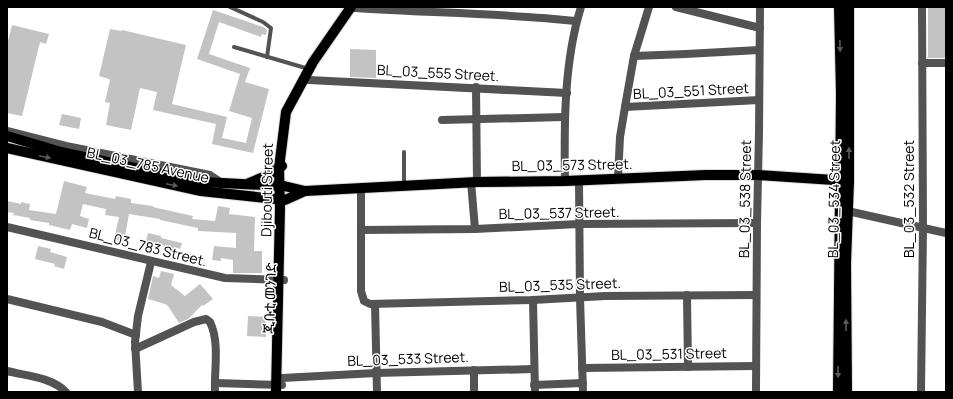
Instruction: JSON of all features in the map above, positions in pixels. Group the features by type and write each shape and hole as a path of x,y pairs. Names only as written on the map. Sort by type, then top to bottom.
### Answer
{"main road":[{"path":"305,191 282,200 281,166 289,118 309,74 354,7"},
{"name":"BL_03_534 Street","path":"839,7 844,24"},
{"name":"BL_03_534 Street","path":"838,392 842,348 846,263 841,94 844,24 849,7"},
{"name":"BL_03_785 Avenue","path":"7,136 61,152 190,180 281,186 305,191"},
{"name":"BL_03_785 Avenue","path":"7,148 191,190 282,200"},
{"path":"246,184 263,178 281,166"},
{"name":"BL_03_573 Street.","path":"305,191 474,182 565,181 618,178 758,175 844,181"},
{"path":"256,197 270,203 282,216"},
{"name":"Djibouti Street","path":"279,386 276,339 281,280 282,200"},
{"name":"BL_03_534 Street","path":"842,348 847,392"}],"street":[{"path":"354,7 408,11 455,10 576,21"},
{"path":"565,181 564,117 566,92 576,21 580,7"},
{"path":"618,178 620,137 624,107 634,56 649,7"},
{"path":"676,7 760,28"},
{"name":"BL_03_538 Street","path":"756,392 760,7"},
{"name":"BL_03_532 Street","path":"921,392 923,228 922,7"},
{"path":"634,56 759,50"},
{"path":"922,63 946,63"},
{"name":"BL_03_555 Street.","path":"309,74 476,87 566,92"},
{"path":"475,228 474,182 476,87"},
{"name":"BL_03_551 Street","path":"624,107 759,100"},
{"path":"442,120 564,117"},
{"path":"7,131 66,146 210,175 222,183"},
{"path":"579,180 580,298 583,392"},
{"path":"361,188 362,230"},
{"path":"844,210 946,234"},
{"name":"BL_03_537 Street.","path":"362,230 579,224 757,223"},
{"name":"BL_03_783 Street.","path":"7,229 225,278 281,280"},
{"name":"BL_03_535 Street.","path":"362,230 361,291 364,302 375,304 687,295 756,295"},
{"path":"138,392 135,349 136,335 138,316 151,262"},
{"path":"687,295 688,367"},
{"path":"7,299 102,322 136,335"},
{"path":"533,300 534,389 583,383"},
{"path":"375,304 377,392"},
{"path":"135,349 194,322 206,320 210,322 214,331 216,348 215,392"},
{"name":"BL_03_531 Street","path":"582,368 756,366"},
{"name":"BL_03_533 Street.","path":"215,383 279,386 376,372 534,369"},
{"path":"474,370 474,392"},
{"path":"7,371 49,381 61,387 66,392"}],"lane":[{"path":"230,7 263,22 271,28 267,57"},
{"path":"234,47 267,57 309,74"},
{"path":"404,152 404,186"}],"building":[{"path":"928,7 946,7 946,58 928,58"},
{"path":"213,10 263,27 267,30 266,35 262,34 261,37 219,22 209,54 250,68 245,82 269,89 253,153 212,144 216,124 153,110 157,92 140,88 131,130 106,125 110,103 105,102 110,80 99,76 110,29 122,30 186,45 172,104 227,117 222,138 246,143 252,118 229,111 240,74 197,59"},
{"path":"12,25 49,34 46,44 40,42 22,116 7,113 7,45"},
{"path":"350,49 376,50 376,78 350,77"},
{"path":"62,114 81,118 79,129 59,125"},
{"path":"64,181 87,187 85,193 115,199 116,196 131,199 131,203 153,206 193,216 192,219 215,221 218,206 230,208 229,214 255,217 254,251 262,251 262,273 233,273 233,260 221,258 221,261 212,260 214,246 236,248 236,233 198,231 198,228 160,219 129,214 124,242 114,239 119,217 105,215 106,209 83,204 80,216 89,219 87,228 72,224 70,230 49,225 49,223 30,220 30,218 13,215 14,213 7,212 7,201 30,204 29,210 56,214"},
{"path":"148,233 182,243 180,249 174,247 173,252 163,250 164,245 146,241"},
{"path":"38,246 51,249 50,252 67,257 64,269 54,266 55,264 35,259"},
{"path":"161,271 174,274 171,285 185,296 200,284 213,299 203,306 202,305 188,319 179,323 168,306 148,299 153,276 159,278"},
{"path":"248,316 266,317 266,337 247,336"}]}
